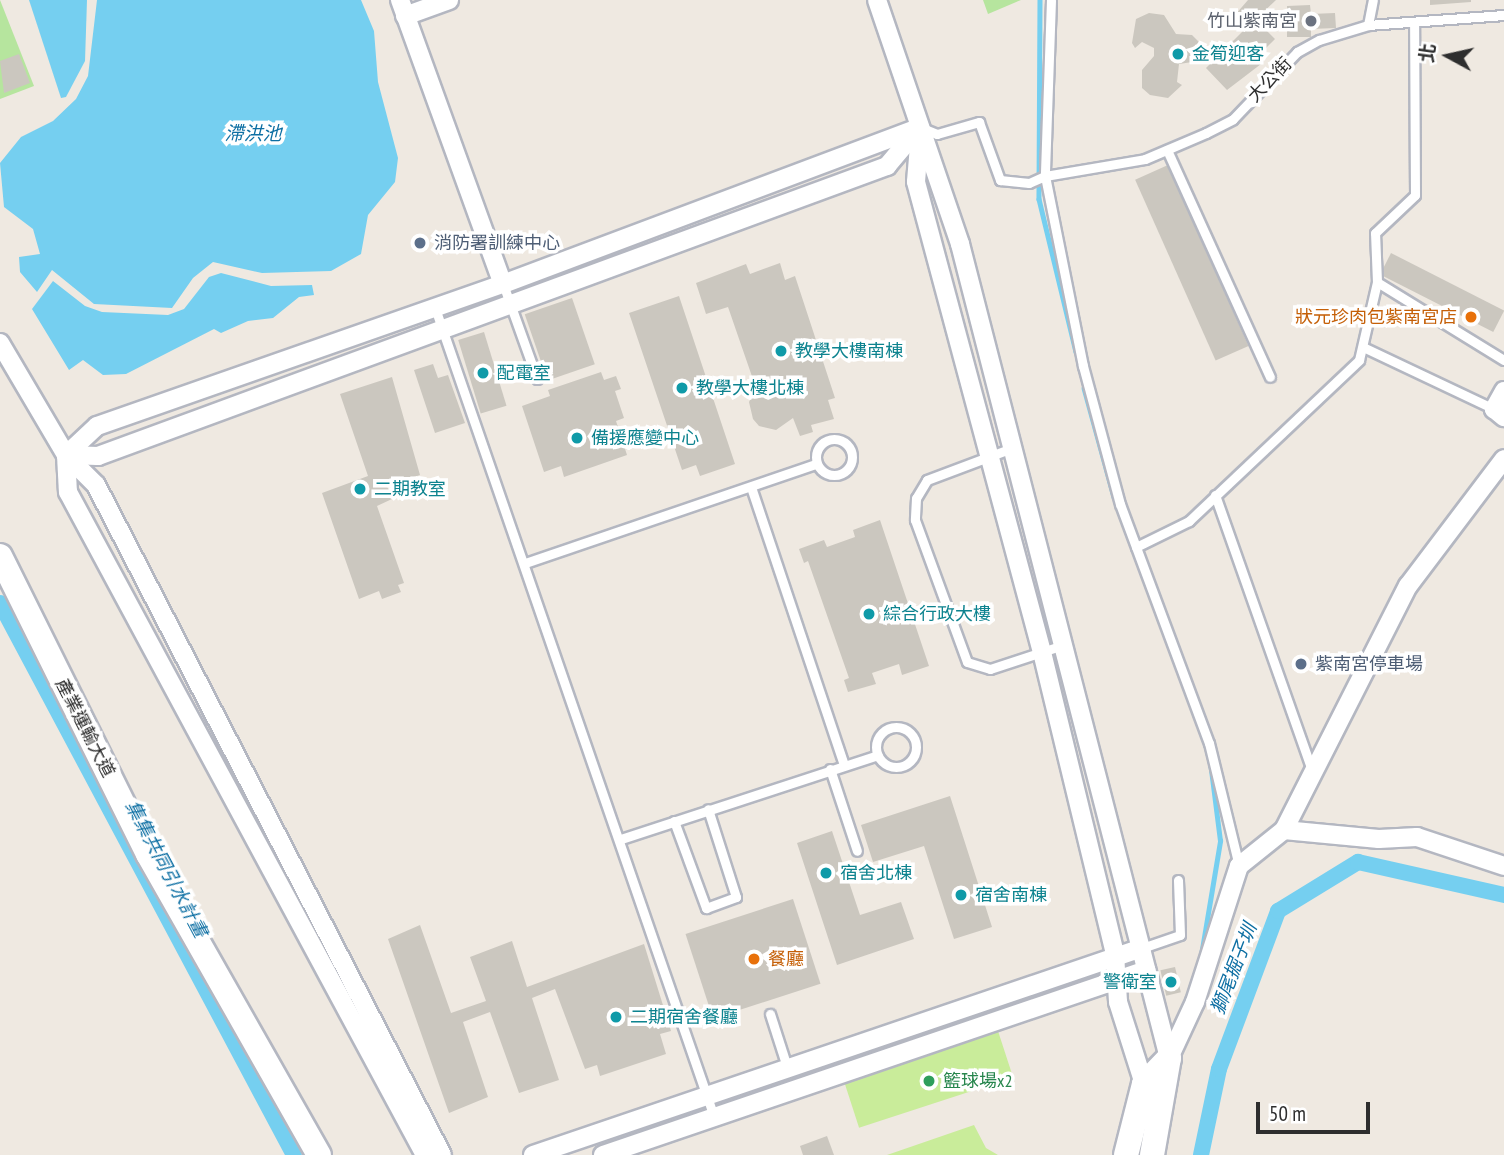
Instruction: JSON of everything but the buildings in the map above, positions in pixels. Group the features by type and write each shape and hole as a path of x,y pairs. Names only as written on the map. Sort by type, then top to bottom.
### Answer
{"street":[{"path":"449,0 402,8 503,284"},
{"path":"877,0 960,244 1169,1058"},
{"path":"66,455 97,426 503,284 920,127"},
{"path":"66,455 98,456 887,166 920,127"},
{"path":"920,127 916,182 1042,652 1115,954 1118,1002 1144,1084"},
{"path":"0,344 66,455 96,485 442,1155"},
{"path":"1499,413 1504,391"},
{"path":"66,455 68,492 425,1155"},
{"path":"1152,1155 1169,1058 1195,1002 1239,866 1284,830 1408,586 1504,459"},
{"name":"產業運輸大道","path":"0,556 148,854 319,1155"},
{"path":"109,571 133,556"},
{"path":"205,750 226,736"},
{"path":"1284,830 1379,839 1417,836 1504,866"},
{"path":"283,892 300,880"},
{"path":"533,1155 788,1070 1115,954 1142,948"},
{"path":"603,1155 1146,970"},
{"path":"1126,1155 1144,1084 1169,1058"}],"lane":[{"path":"1051,0 1045,176 1083,366 1136,547 1209,743 1239,866"},
{"path":"1368,24 1373,0"},
{"name":"大公街","path":"920,127 937,134 979,122 1000,180 1030,183 1045,176 1145,159 1233,119 1297,52 1368,24 1414,24 1504,15"},
{"path":"1136,547 1189,521 1359,360 1377,282 1375,233 1415,195 1414,24"},
{"path":"1167,150 1270,377"},
{"path":"1377,282 1504,360"},
{"path":"503,284 537,379"},
{"path":"435,308 621,839 714,1117"},
{"path":"1363,347 1499,413"},
{"path":"838,438 849,446 853,458 848,470 836,476 823,473 816,464 816,449 825,440 838,438"},
{"path":"1014,447 927,480 916,498 915,520 967,662 990,669 1063,645"},
{"path":"525,564 816,464"},
{"path":"751,487 844,765"},
{"path":"1215,495 1313,772"},
{"path":"900,727 912,735 916,748 911,761 899,767 885,765 878,755 877,740 887,729 900,727"},
{"path":"621,839 878,755"},
{"path":"830,769 857,852"},
{"path":"674,821 706,908 736,897 708,809"},
{"path":"1142,948 1180,935 1178,880"},
{"path":"770,1014 788,1070"}],"green space":[{"path":"0,0 34,86 0,99"},
{"path":"983,0 1021,0 988,14"},
{"name":"籃球場x2","path":"998,1031 1013,1078 859,1128 844,1081"},
{"path":"974,1125 986,1148 998,1155 887,1155"}],"water":[{"path":"29,0 87,0 85,61 66,97 61,98"},
{"name":"滯洪池","path":"97,0 361,0 374,31 378,82 398,158 395,182 368,215 361,254 331,271 262,273 213,262 193,278 172,308 94,304 52,270 37,292 20,272 19,257 40,254 33,229 4,207 0,163 21,137 53,121 76,99 88,76"},
{"path":"221,273 271,286 312,285 314,295 299,297 273,318 248,321 221,333 214,329 126,374 103,375 83,360 69,370 32,309 53,281 85,306 102,312 168,315 184,309 209,277"}],"waterway":[{"path":"1040,0 1039,199 1076,352"},
{"path":"1084,388 1114,497"},
{"name":"集集共同引水計畫","path":"0,603 294,1155"},
{"path":"1200,961 1220,841 1210,762"},
{"name":"獅尾掘子圳","path":"1201,1155 1219,1069 1278,911 1358,862 1504,895"}],"place":[{"name":"竹山紫南宮","path":"1311,21"},
{"name":"金筍迎客","path":"1178,54"},
{"name":"消防署訓練中心","path":"420,243"},
{"name":"狀元珍肉包紫南宮店","path":"1471,317"},
{"name":"教學大樓南棟","path":"781,351"},
{"name":"配電室","path":"483,373"},
{"name":"教學大樓北棟","path":"682,388"},
{"name":"備援應變中心","path":"577,438"},
{"name":"二期教室","path":"360,489"},
{"name":"綜合行政大樓","path":"869,614"},
{"name":"紫南宮停車場","path":"1301,664"},
{"name":"宿舍北棟","path":"826,873"},
{"name":"宿舍南棟","path":"961,895"},
{"name":"餐廳","path":"754,959"},
{"name":"警衛室","path":"1171,982"},
{"name":"二期宿舍餐廳","path":"616,1017"},
{"name":"籃球場x2","path":"929,1081"}]}
